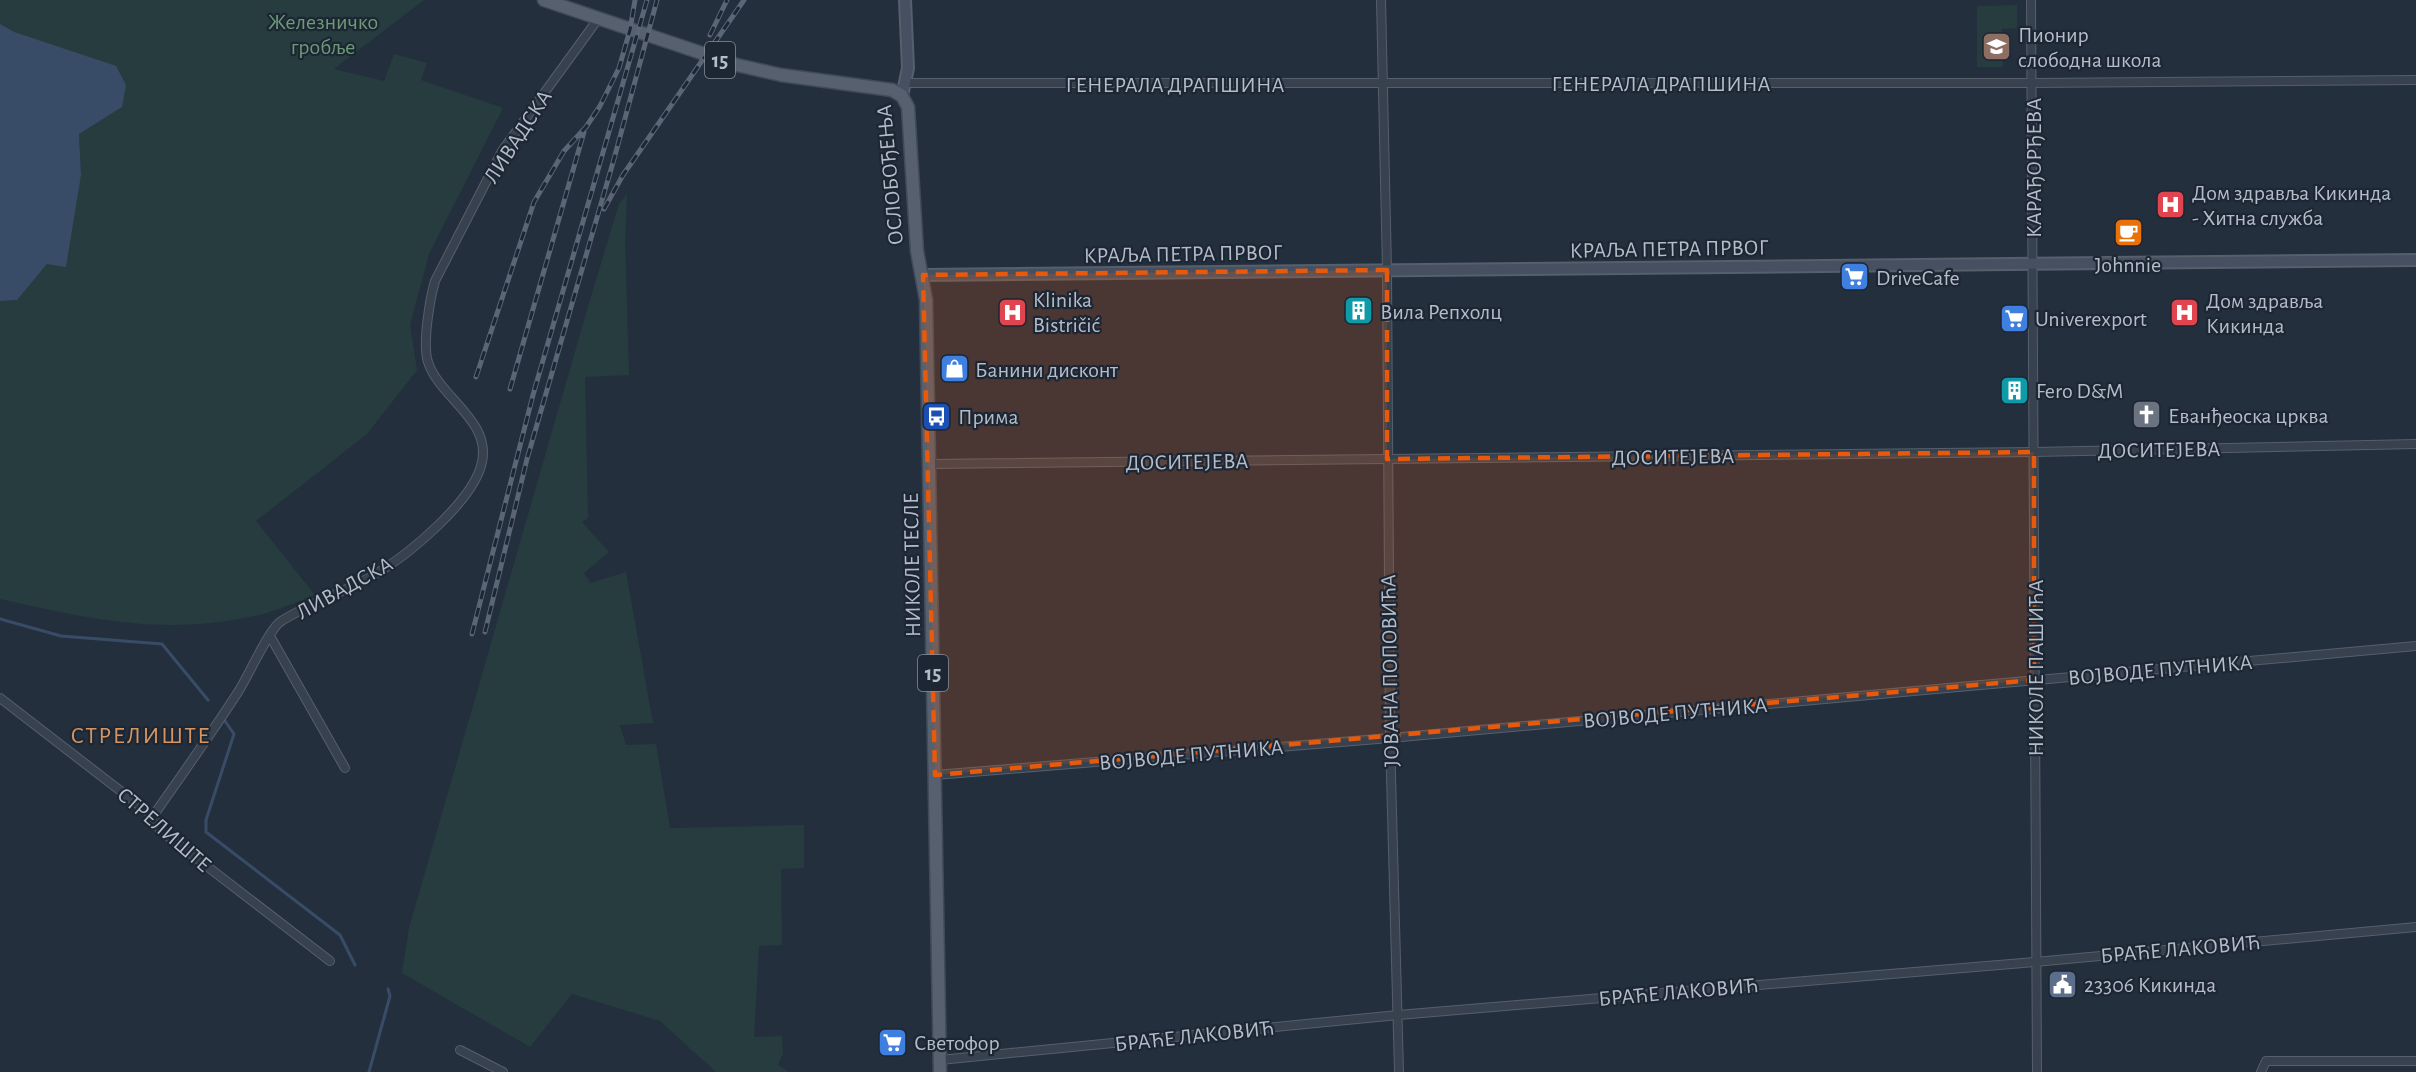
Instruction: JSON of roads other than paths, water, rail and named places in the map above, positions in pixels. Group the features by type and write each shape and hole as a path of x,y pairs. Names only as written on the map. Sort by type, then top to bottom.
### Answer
{"main road":[{"name":"15","path":"544,0 738,65 781,75 892,90 902,96"},
{"name":"ОСЛОБОЂЕЊА","path":"902,96 908,107 916,251 923,274"},
{"name":"НИКОЛЕ ТЕСЛЕ","path":"923,274 926,300 930,464 940,1066"}],"street":[{"name":"ОСЛОБОЂЕЊА","path":"902,96 906,83 905,0"},
{"name":"ЈОВАНА ПОПОВИЋА","path":"1381,0 1387,270 1390,738 1399,1072"},
{"name":"КАРАЂОРЂЕВА","path":"2031,0 2034,264"},
{"name":"ЛИВАДСКА","path":"153,816 239,691 278,623 375,575 419,543 458,504 478,475 483,461 482,439 469,418 433,372 427,360 430,298 435,281 502,151 598,19"},
{"name":"ГЕНЕРАЛА ДРАПШИНА","path":"906,83 2033,83 2416,80"},
{"name":"КРАЉА ПЕТРА ПРВОГ","path":"923,274 2416,260"},
{"name":"НИКОЛЕ ПАШИЋА","path":"2034,264 2037,1072"},
{"name":"ДОСИТЕЈЕВА","path":"930,464 2034,452 2416,444"},
{"path":"270,636 345,768"},
{"name":"ВОЈВОДЕ ПУТНИКА","path":"935,776 1390,738 2416,646"},
{"name":"СТРЕЛИШТЕ","path":"0,698 153,816 160,830 330,961"},
{"name":"БРАЋЕ ЛАКОВИЋ","path":"940,1066 1398,1015 2416,927"},
{"path":"460,1050 503,1072"},
{"path":"2261,1072 2266,1061 2416,1061"}],"water":[{"path":"0,24 14,32 116,66 126,85 122,107 79,134 81,175 66,267 47,264 17,300 0,301"}],"waterway":[{"path":"0,619 61,636 162,644 208,700"},
{"path":"225,721 234,734 206,820 206,832 340,935 355,965"},
{"path":"369,1072 390,996 388,989"}],"railway":[{"path":"476,377 534,202 564,151 586,127 600,106 619,68 630,30 635,0"},
{"path":"472,634 533,395 647,0"},
{"path":"485,632 527,459 614,159 657,0"},
{"path":"710,35 727,0"},
{"path":"604,209 623,175 744,0"},
{"path":"510,389 584,132"}],"place":[{"name":"Пионир слободна школа","path":"1997,47"},
{"name":"Дом здравља Кикинда - Хитна служба","path":"2171,205"},
{"name":"Johnnie","path":"2128,232"},
{"name":"DriveCafe","path":"1855,277"},
{"name":"Вила Репхолц","path":"1359,311"},
{"name":"Klinika Bistričić","path":"1012,312"},
{"name":"Дом здравља Кикинда","path":"2185,313"},
{"name":"Univerexport","path":"2014,318"},
{"name":"Банини дисконт","path":"954,369"},
{"name":"Fero D&M","path":"2015,390"},
{"name":"Еванђеоска црква","path":"2147,415"},
{"name":"Прима","path":"937,416"},
{"name":"23306 Кикинда","path":"2063,984"},
{"name":"Светофор","path":"893,1042"}],"district":[{"name":"СТРЕЛИШТЕ","path":"141,735"}],"park label":[{"name":"Железничко гробље","path":"323,34"}]}
